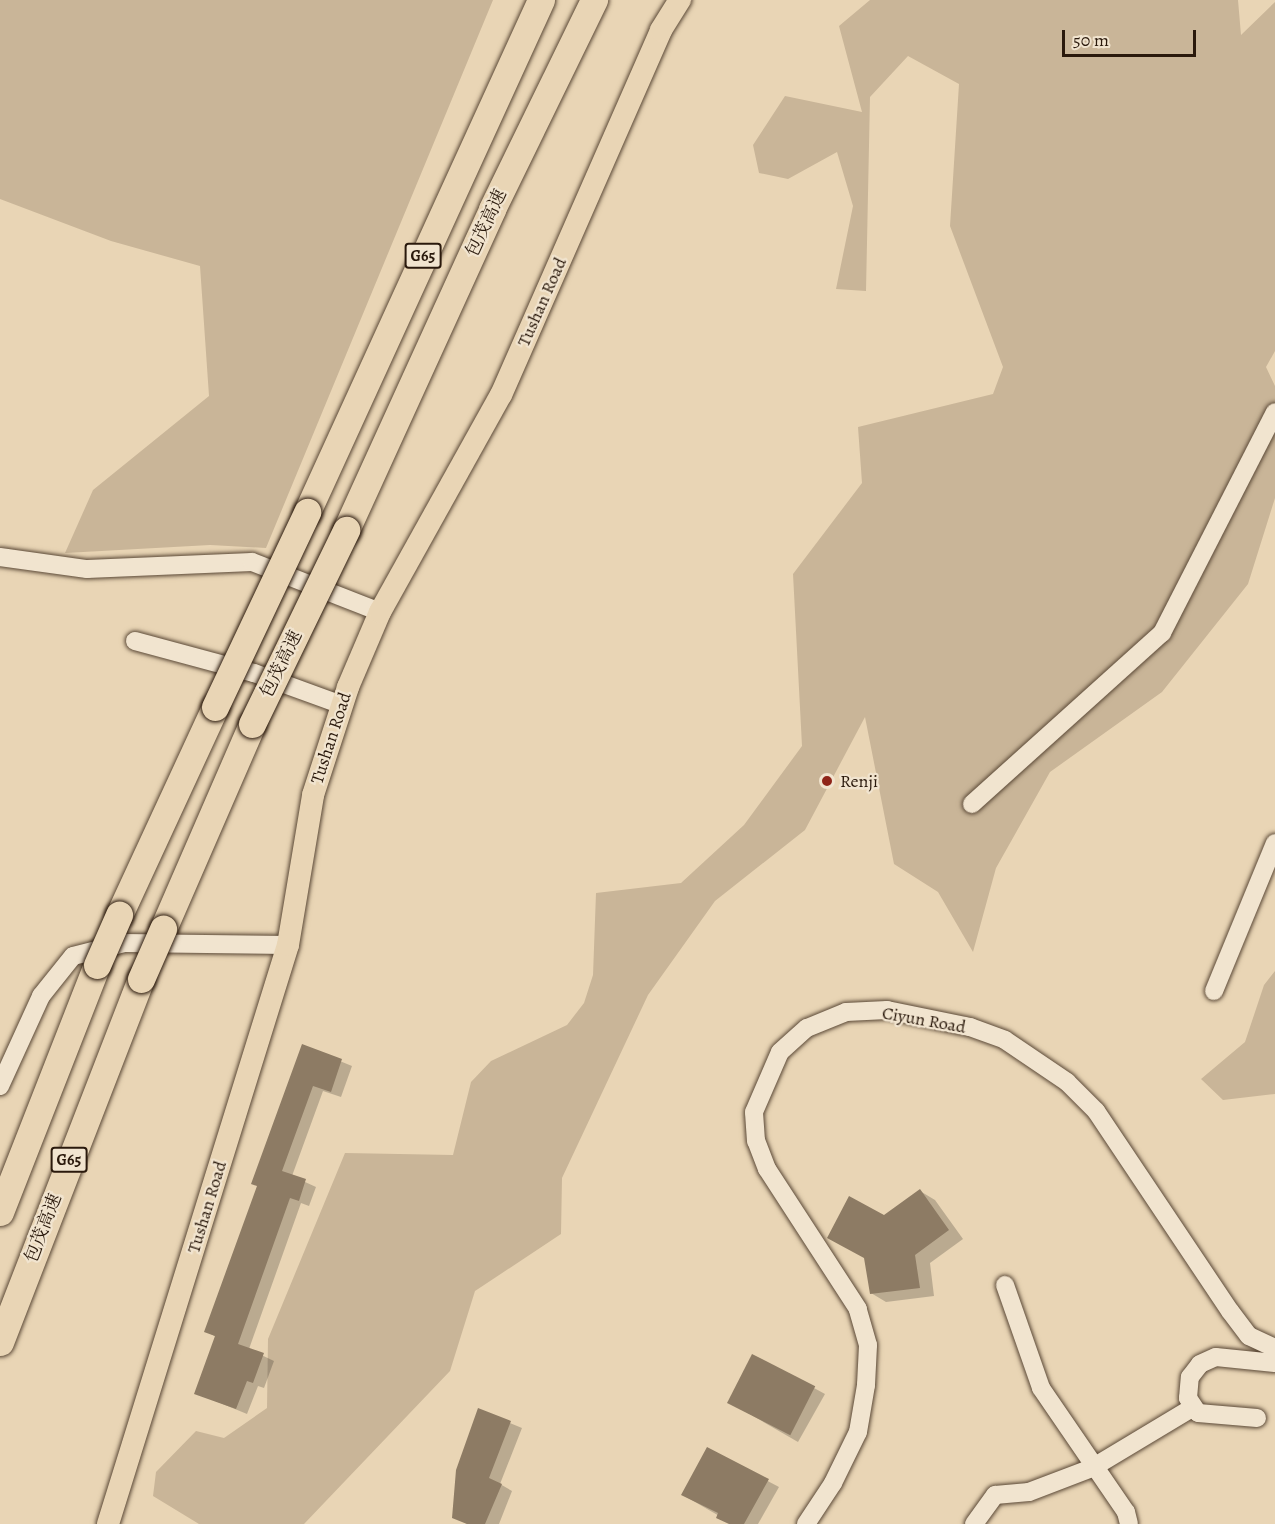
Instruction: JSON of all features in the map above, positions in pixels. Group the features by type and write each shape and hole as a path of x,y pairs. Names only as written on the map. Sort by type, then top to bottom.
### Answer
{"highway":[{"name":"G65","path":"0,1212 97,965 119,915 307,512 539,0"},
{"name":"包茂高速","path":"0,1342 141,979 252,724 346,530 492,209 594,0"},
{"path":"527,137 604,0"}],"main road":[{"name":"Tushan Road","path":"108,1524 288,945 313,795 342,705 380,612 501,395 662,30 680,0"}],"street":[{"path":"972,804 1162,633 1275,412"},
{"path":"0,557 87,569 252,562 380,612"},
{"path":"135,641 254,673 342,705"},
{"path":"1214,990 1275,843"},
{"path":"0,1086 41,996 73,956 124,943 288,945"},
{"name":"Ciyun Road","path":"806,1524 833,1483 858,1432 866,1385 868,1345 858,1309 766,1169 756,1141 754,1112 780,1052 807,1028 846,1012 887,1010 970,1027 1005,1040 1067,1082 1096,1111 1230,1311 1250,1336 1275,1348"},
{"path":"1005,1285 1041,1388 1092,1468 1126,1512 1129,1524"},
{"path":"1257,1418 1233,1419 1198,1413 1192,1408 1188,1387 1200,1364 1216,1357 1275,1363"},
{"path":"974,1524 995,1495 1029,1492 1092,1468 1192,1408"}],"shaded area":[{"path":"0,0 493,0 266,548 210,545 65,553 93,490 209,396 200,266 111,241 0,199"},
{"path":"870,0 1238,0 1241,35 1275,2 1275,351 1266,367 1275,386 1275,498 1248,584 1162,692 1050,772 996,868 973,952 938,892 894,864 865,717 805,830 715,901 648,995 562,1178 561,1234 475,1291 450,1371 304,1524 199,1524 153,1496 156,1472 196,1431 224,1438 267,1408 268,1339 345,1153 453,1155 471,1082 491,1061 567,1025 584,1003 593,975 596,893 681,883 744,825 802,746 793,574 862,483 858,427 993,394 1003,367 950,226 959,84 908,56 870,97 866,291 836,289 853,206 837,152 788,179 759,173 753,145 785,96 862,112 839,26"},
{"path":"1275,971 1275,1094 1223,1100 1201,1079 1245,1042 1264,985"}],"building":[{"path":"302,1044 342,1059 331,1092 313,1086 282,1171 306,1179 299,1201 290,1198 238,1344 264,1353 253,1383 247,1381 236,1409 194,1394 215,1336 204,1332 257,1186 251,1184"},
{"path":"920,1189 949,1230 915,1255 920,1288 870,1294 864,1258 827,1238 849,1196 884,1215"},
{"path":"752,1354 815,1386 790,1435 727,1403"},
{"path":"478,1408 511,1421 489,1478 502,1484 485,1524 467,1524 452,1518 456,1470"},
{"path":"707,1447 769,1479 744,1524 729,1524 716,1518 718,1513 681,1495"}],"place":[{"name":"Renji","path":"827,781"}]}
